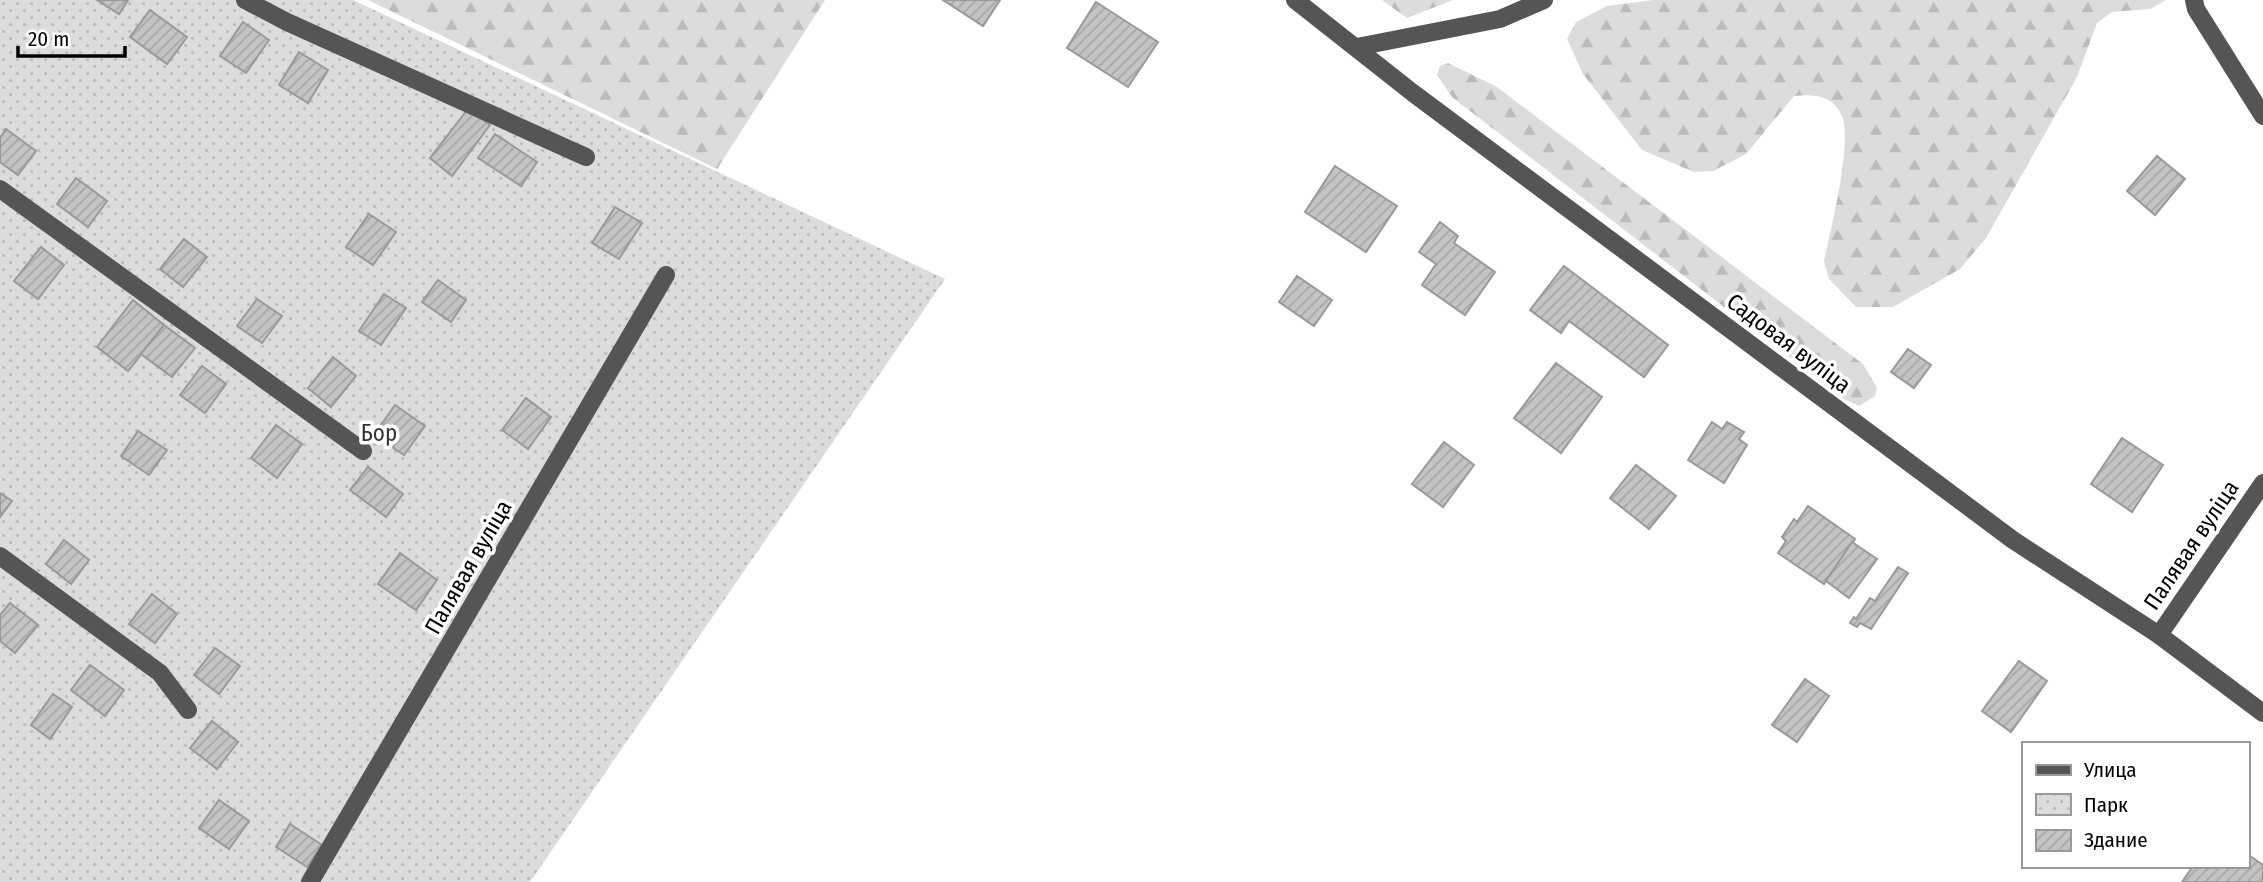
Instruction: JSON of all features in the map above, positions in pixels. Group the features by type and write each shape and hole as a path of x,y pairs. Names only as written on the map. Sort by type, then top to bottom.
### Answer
{"street":[{"path":"245,0 287,22 586,157"},
{"name":"Садовая вуліца","path":"1295,0 1424,101 2013,540 2160,635 2263,713"},
{"path":"1357,47 1500,19 1544,0"},
{"path":"2194,0 2196,9 2263,116"},
{"path":"0,189 363,451"},
{"name":"Палявая вуліца","path":"310,882 666,275"},
{"name":"Палявая вуліца","path":"2160,635 2263,484"},
{"path":"0,556 160,673 188,710"}],"green space":[{"name":"Бор","path":"0,0 353,0 945,279 530,882 0,882"},
{"path":"368,0 825,0 717,169"},
{"path":"1382,0 1453,0 1407,18"},
{"path":"1653,0 2166,0 2150,9 2112,12 2097,23 2077,77 1986,238 1960,269 1893,307 1856,307 1829,279 1824,261 1840,186 1845,143 1841,114 1832,103 1821,97 1794,96 1746,154 1713,171 1694,172 1642,150 1583,74 1567,39 1576,22 1607,6"},
{"path":"1448,63 1497,87 1863,364 1877,388 1875,396 1859,406 1842,398 1452,97 1437,75 1440,66"}],"building":[{"path":"97,0 128,0 119,14"},
{"path":"943,0 1000,0 983,26"},
{"path":"1096,2 1158,42 1128,87 1067,48"},
{"path":"150,10 187,37 167,64 130,37"},
{"path":"243,22 269,40 246,73 220,56"},
{"path":"299,52 328,70 308,103 279,85"},
{"path":"468,109 490,125 452,176 430,158"},
{"path":"6,129 36,151 18,175 0,162 0,138"},
{"path":"495,134 537,162 521,186 478,158"},
{"path":"2157,156 2185,179 2155,215 2127,191"},
{"path":"1335,166 1397,206 1366,252 1305,212"},
{"path":"76,178 107,201 88,227 57,204"},
{"path":"615,207 642,223 619,259 592,243"},
{"path":"369,214 396,232 373,265 346,247"},
{"path":"1440,222 1458,236 1454,243 1495,272 1465,315 1422,285 1436,264 1419,252"},
{"path":"184,239 207,257 183,287 160,269"},
{"path":"41,247 64,265 38,299 14,281"},
{"path":"1564,266 1668,345 1644,377 1569,321 1561,333 1530,310"},
{"path":"1297,276 1332,300 1314,326 1279,302"},
{"path":"438,280 466,300 451,322 422,302"},
{"path":"384,294 406,308 381,345 359,331"},
{"path":"257,299 282,316 262,343 237,326"},
{"path":"133,300 164,325 128,371 97,347"},
{"path":"164,325 195,348 172,377 141,354"},
{"path":"1908,349 1931,365 1914,388 1891,372"},
{"path":"333,357 356,376 331,407 308,388"},
{"path":"1556,363 1602,397 1561,453 1514,418"},
{"path":"202,366 226,384 205,413 180,395"},
{"path":"526,398 551,417 528,449 502,430"},
{"path":"395,405 425,426 404,455 374,435"},
{"path":"1712,422 1722,429 1727,422 1744,432 1739,439 1747,445 1724,483 1688,460"},
{"path":"276,425 302,444 277,478 251,458"},
{"path":"138,431 167,450 149,475 121,456"},
{"path":"2122,438 2163,465 2132,512 2091,484"},
{"path":"1444,442 1474,465 1443,507 1412,484"},
{"path":"1636,465 1676,496 1649,529 1610,498"},
{"path":"368,467 403,494 386,517 350,490"},
{"path":"0,493 12,501 0,517"},
{"path":"1808,506 1855,539 1824,584 1778,553 1786,541 1782,537 1794,519 1797,522"},
{"path":"64,540 89,560 71,584 46,564"},
{"path":"1852,542 1877,559 1849,598 1826,581"},
{"path":"400,553 437,580 416,610 378,584"},
{"path":"1898,567 1908,573 1871,629 1860,623 1857,627 1850,623 1854,617 1856,619 1870,598 1875,601"},
{"path":"152,594 177,614 155,643 129,624"},
{"path":"10,603 38,625 15,653 0,641 0,615"},
{"path":"215,648 240,666 219,694 194,675"},
{"path":"2019,661 2047,681 2011,732 1982,711"},
{"path":"90,665 124,690 105,716 71,690"},
{"path":"1805,679 1829,696 1797,742 1772,725"},
{"path":"53,694 72,707 50,739 31,725"},
{"path":"212,721 238,742 217,769 190,748"},
{"path":"219,800 249,821 229,849 199,828"},
{"path":"290,824 322,845 307,867 276,847"},
{"path":"2249,855 2263,865 2263,882 2182,882 2192,868 2249,868"}]}
